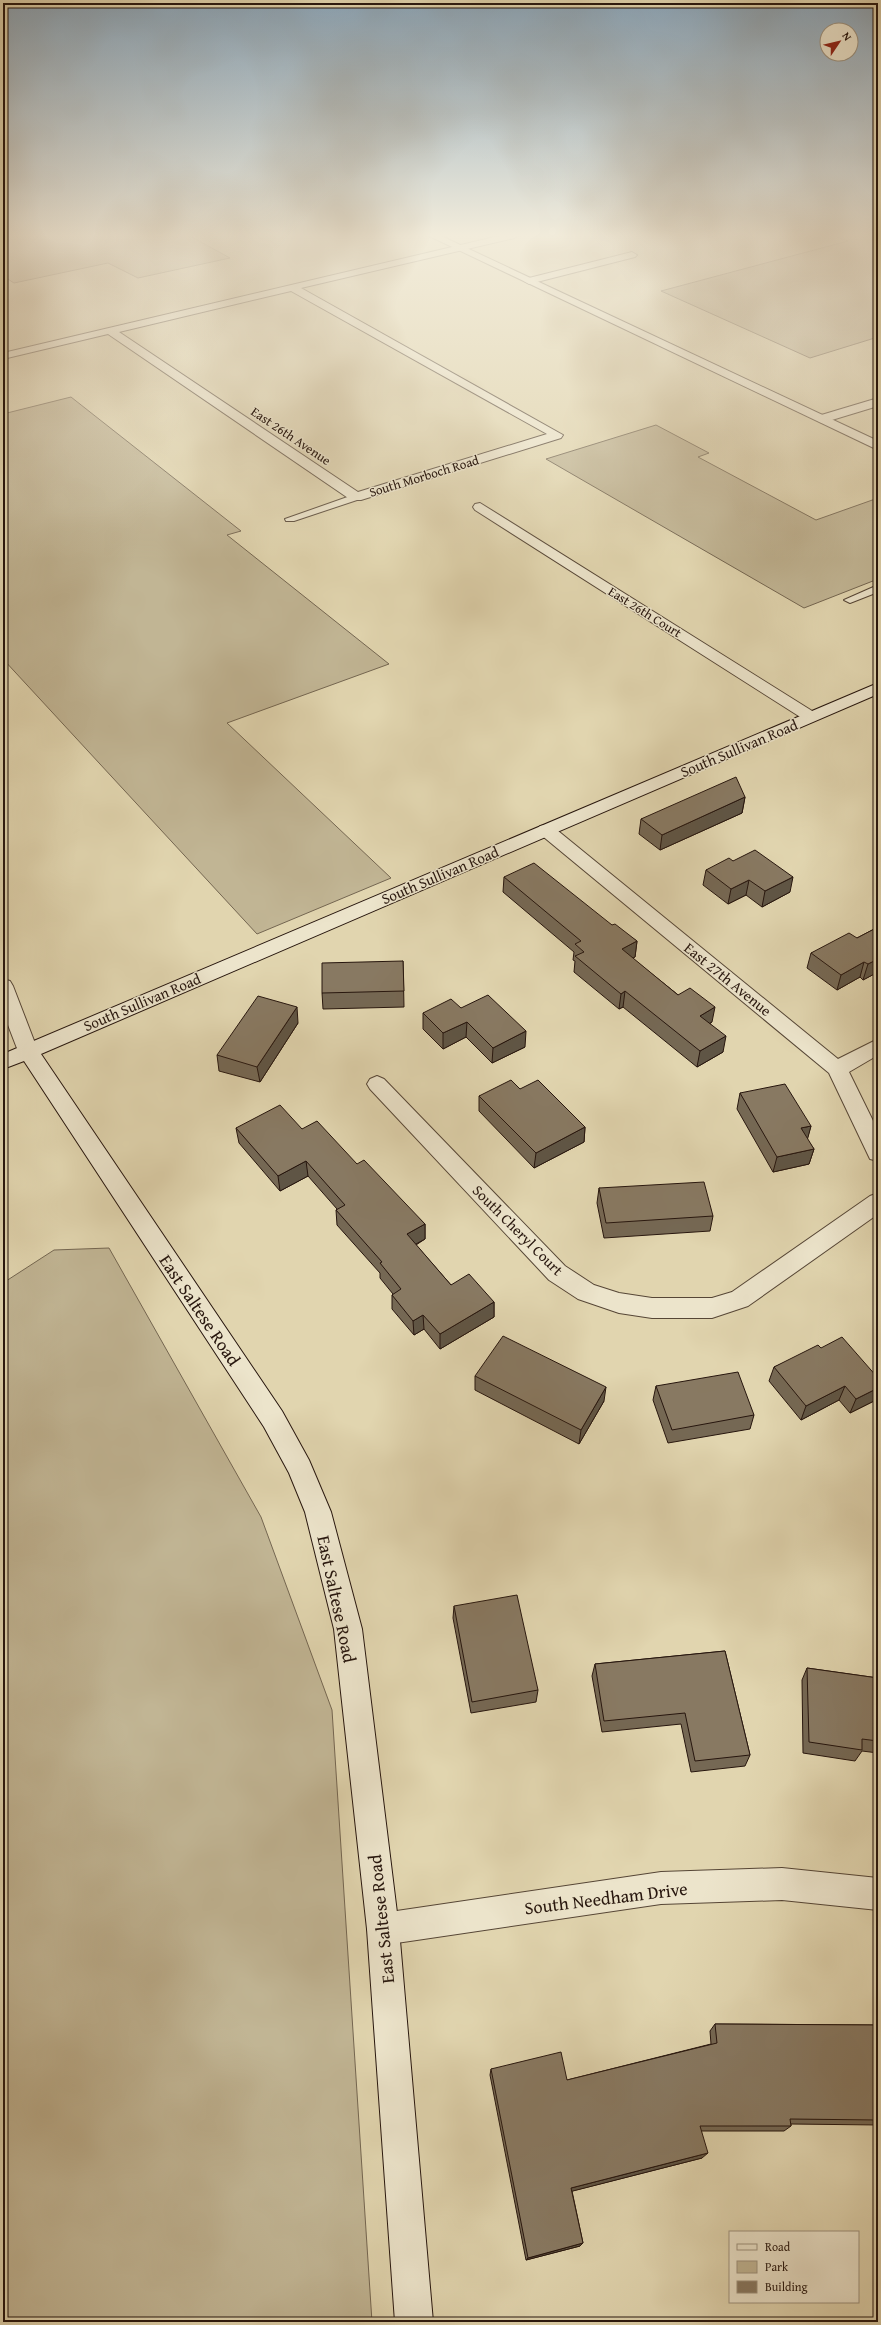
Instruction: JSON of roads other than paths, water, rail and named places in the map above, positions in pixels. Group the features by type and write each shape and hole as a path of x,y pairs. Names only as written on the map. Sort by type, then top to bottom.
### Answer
{"street":[{"path":"3,356 56,344"},
{"name":"East 26th Avenue","path":"129,344 356,497"},
{"name":"South Morboch Road","path":"356,497 557,435 393,344"},
{"path":"663,344 878,446"},
{"path":"822,419 878,402"},
{"name":"East 26th Court","path":"480,507 811,717"},
{"name":"South Sullivan Road","path":"15,1056 878,688"},
{"name":"East 27th Avenue","path":"546,830 837,1069 878,1153"},
{"name":"East Saltese Road","path":"3,986 15,1056 273,1419 300,1468 318,1512 348,1630 383,1929 414,2322"},
{"path":"837,1069 878,1046"},
{"name":"South Cheryl Court","path":"378,1084 557,1273 586,1292 620,1303 684,1309 712,1308 740,1299 878,1202"},
{"name":"South Needham Drive","path":"383,1929 661,1888 782,1884 878,1894"}],"lane":[{"name":"South Morboch Road","path":"290,519 356,497"},
{"path":"850,600 878,588"}]}
